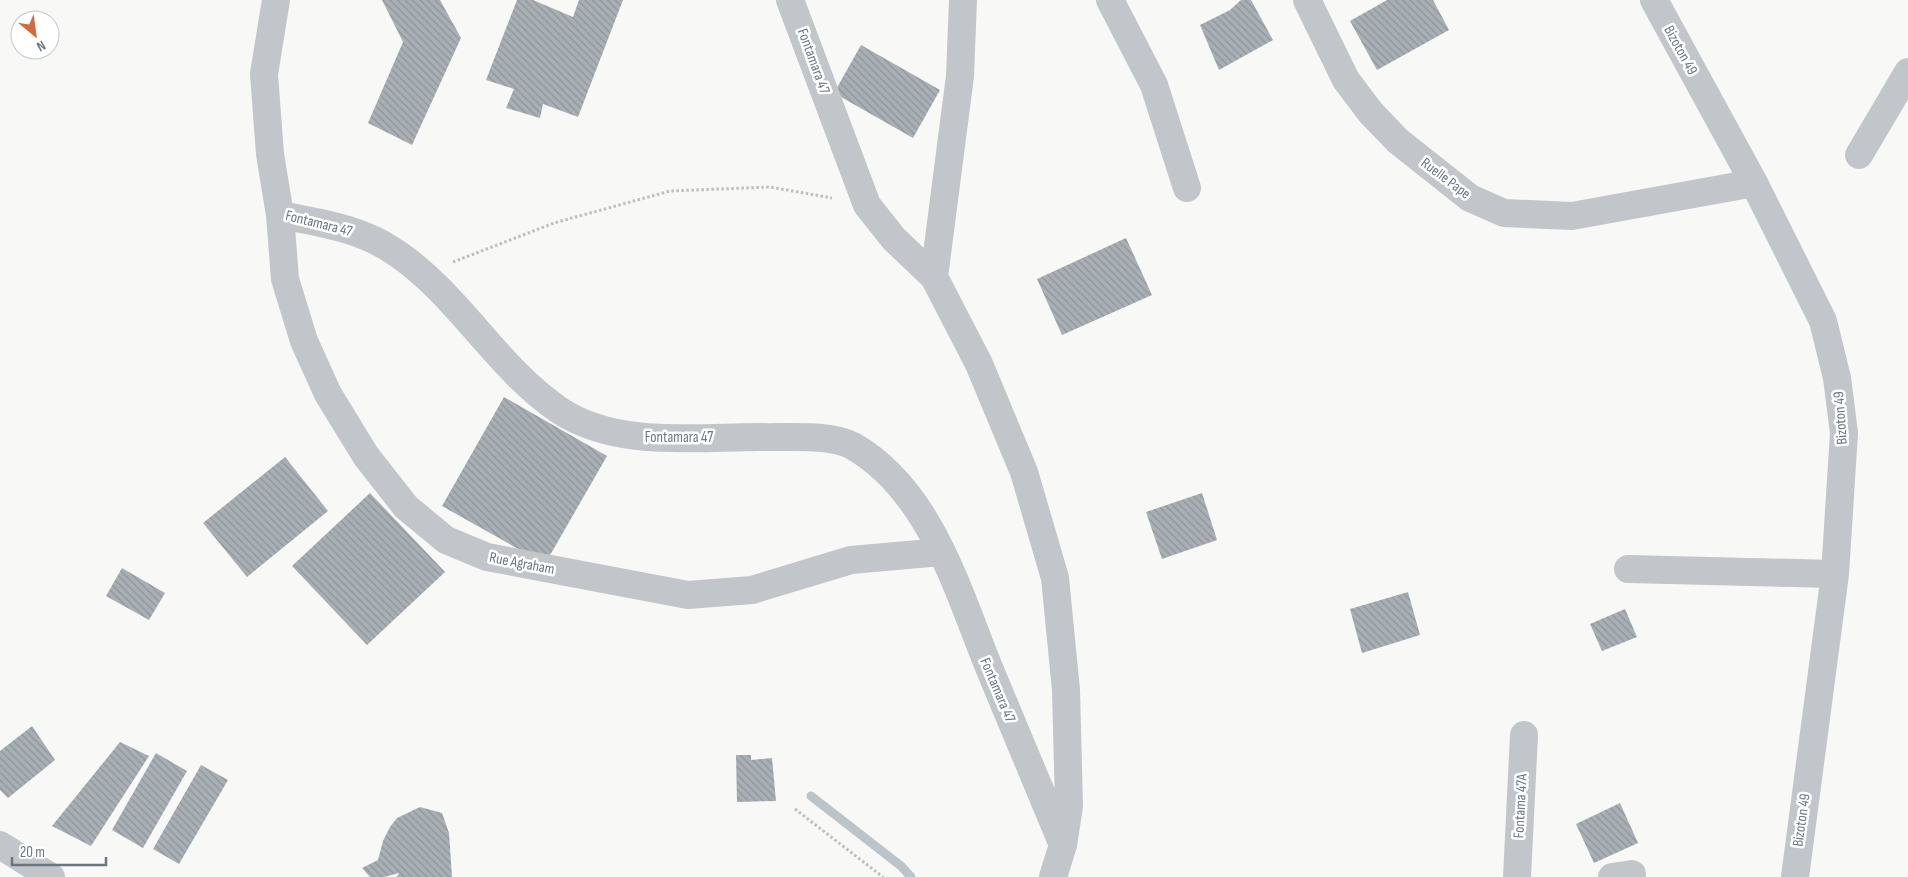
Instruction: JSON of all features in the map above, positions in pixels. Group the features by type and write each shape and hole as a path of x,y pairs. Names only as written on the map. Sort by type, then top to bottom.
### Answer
{"street":[{"name":"Fontamara 47","path":"276,0 264,74 270,154 280,215 349,228 394,251 422,274 528,385 561,411 599,428 642,438 820,438 851,445 884,470 914,504 941,552 1062,845"},
{"name":"Fontamara 47","path":"790,0 867,205 894,239 934,277 980,364 1024,472 1055,578 1066,690 1069,806 1062,845 1053,877"},
{"path":"934,277 960,76 963,0"},
{"path":"1110,0 1154,85 1187,188"},
{"name":"Ruelle Pape","path":"1307,0 1346,80 1371,113 1398,141 1470,198 1504,213 1572,216 1754,183"},
{"name":"Bizoton 49","path":"1654,0 1754,183 1824,321 1837,378 1844,433 1835,574 1795,877"},
{"path":"1859,155 1908,72"},
{"name":"Rue Agraham","path":"280,215 285,279 304,341 328,394 366,456 406,507 446,540 486,558 688,595 752,590 851,560 941,552"},
{"path":"1628,569 1835,574"},
{"name":"Fontama 47A","path":"1517,877 1524,735"},
{"path":"0,845 52,877"}],"path":[{"path":"422,274 554,223 670,191 770,187 867,205"},
{"path":"795,809 883,877"}],"building":[{"path":"382,0 440,0 461,38 412,145 368,123 403,42"},
{"path":"517,0 533,0 573,17 579,0 623,0 578,117 543,104 540,118 506,108 514,89 486,80"},
{"path":"1241,0 1251,0 1273,40 1219,70 1200,25 1230,10"},
{"path":"1387,0 1433,0 1449,30 1377,70 1350,21"},
{"path":"861,45 940,90 913,138 834,93"},
{"path":"1126,238 1152,295 1062,335 1037,279"},
{"path":"504,397 607,456 545,564 442,506"},
{"path":"285,457 328,511 247,577 203,523"},
{"path":"370,493 445,572 367,645 292,566"},
{"path":"1202,493 1217,540 1162,559 1146,512"},
{"path":"122,568 165,593 149,620 106,596"},
{"path":"1408,592 1420,635 1362,653 1350,609"},
{"path":"1625,609 1637,637 1602,651 1590,624"},
{"path":"32,726 55,760 8,798 0,790 0,751"},
{"path":"120,742 149,756 91,846 52,826"},
{"path":"156,753 187,771 143,848 112,830"},
{"path":"736,755 751,755 751,760 772,758 776,801 737,802"},
{"path":"201,765 228,780 179,864 153,849"},
{"path":"1620,803 1638,843 1594,863 1576,824"},
{"path":"420,807 442,813 449,833 452,877 397,877 399,873 384,877 370,877 362,868 378,860 383,841 390,827 397,818"}],"waterway":[{"path":"811,796 901,866 911,877"}]}
